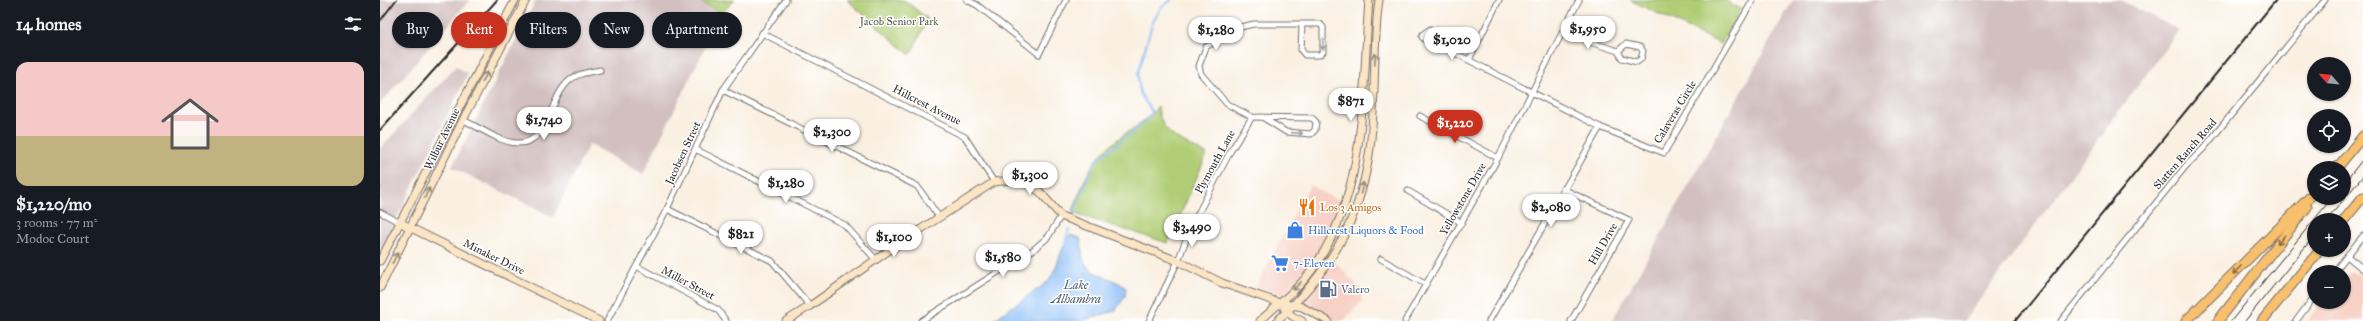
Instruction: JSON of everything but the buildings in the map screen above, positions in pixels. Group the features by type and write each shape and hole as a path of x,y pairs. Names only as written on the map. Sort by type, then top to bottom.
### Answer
{"highway":[{"path":"2343,161 2363,136"},
{"path":"2350,213 2363,197"},
{"path":"2186,321 2307,200"},
{"path":"2218,321 2309,205"},
{"path":"2262,321 2314,257"},
{"path":"2269,321 2277,302"}],"main road":[{"name":"Wilbur Avenue","path":"380,261 515,0"},
{"name":"Wilbur Avenue","path":"380,288 463,120 526,0"},
{"path":"1260,321 1302,282 1321,257 1338,224 1347,199 1354,174 1359,140 1369,0"},
{"path":"1277,321 1313,285 1336,253 1357,207 1370,154 1380,0"},
{"path":"455,116 463,120"},
{"path":"786,321 939,217 994,182 1011,180 1028,184 1040,192 1061,216 1178,261 1222,283 1280,303 1302,307 1328,321"},
{"name":"Minaker Drive","path":"399,222 599,321"},
{"path":"1280,303 1287,311 1302,321"}],"street":[{"name":"Jacobsen Street","path":"607,321 638,267 696,149 723,90 786,0"},
{"path":"967,0 978,2 1038,54 1066,0"},
{"path":"1469,60 1499,0"},
{"name":"Yellowstone Drive","path":"1405,321 1498,158 1579,0"},
{"name":"Calaveras Circle","path":"1443,47 1600,127 1664,153 1753,0"},
{"name":"Slatten Ranch Road","path":"2061,321 2185,167 2204,148 2325,0"},
{"path":"1262,117 1286,132 1311,134 1315,130 1316,122 1312,118 1262,117 1252,117 1227,104 1201,74 1199,66 1206,47 1236,28 1254,24 1302,24 1320,24 1323,27 1322,52 1318,55 1305,55 1301,50 1302,24"},
{"path":"1565,28 1590,42 1618,51 1622,58 1637,62 1644,55 1640,47 1626,44 1618,51"},
{"name":"Hillcrest Avenue","path":"762,33 965,137 994,182"},
{"path":"463,120 504,140 517,143 532,140 539,134 558,95 569,81 583,73 600,70"},
{"path":"723,90 917,186 939,217"},
{"path":"1420,116 1498,158"},
{"name":"Plymouth Lane","path":"1149,321 1178,261 1190,229 1230,152 1252,117"},
{"path":"1489,321 1600,127"},
{"path":"696,149 845,225 876,260"},
{"name":"Hill Drive","path":"1564,189 1628,220 1571,321"},
{"path":"1408,191 1462,223"},
{"path":"667,209 772,261 810,306"},
{"name":"Minaker Drive","path":"380,212 399,222"},
{"path":"921,321 1033,250 1048,237 1061,216"},
{"path":"2351,251 2363,236"},
{"path":"2340,265 2346,257"},
{"path":"2348,257 2363,269"},
{"path":"1381,259 1425,284"},
{"name":"Miller Street","path":"638,267 718,310 726,321"},
{"path":"2296,321 2307,306"}],"shaded area":[{"path":"380,0 470,0 460,12 451,12 451,22 443,31 443,12 392,12 392,48 428,48 380,104"},
{"path":"536,0 694,0 720,12 652,12 652,48 705,48 643,174 589,144 553,217 452,167 515,42 515,48 581,48 581,12 530,12"},
{"path":"1793,0 2120,0 2179,30 1964,321 1612,321"},
{"path":"456,66 468,74 380,252 380,149"},
{"path":"1310,185 1343,203 1329,239 1322,249 1361,289 1362,301 1343,321 1337,321 1293,299 1256,287"},
{"path":"2351,273 2363,278 2363,321 2307,321 2317,309 2351,309"}],"green space":[{"path":"697,0 735,0 723,12 720,12"},
{"name":"Jacob Senior Park","path":"847,0 904,0 928,19 910,55"},
{"path":"1630,0 1724,0 1741,9 1721,44"},
{"path":"1158,107 1160,117 1168,131 1182,142 1207,154 1168,243 1072,213 1087,176 1097,159 1112,144 1147,118"}],"water":[{"name":"Lake Alhambra","path":"1070,235 1080,238 1082,254 1085,263 1089,268 1116,281 1126,288 1125,297 1115,311 1081,321 992,321 1049,281"}],"waterway":[{"path":"1074,213 1095,162 1142,124 1152,112 1140,93 1138,74 1152,24 1160,9 1171,0"},
{"path":"1065,243 1069,229"}],"tram line":[{"path":"2351,174 2363,159"},
{"path":"2333,213 2363,176"},
{"path":"2231,321 2326,205"},
{"path":"2245,321 2307,245"}],"railway":[{"path":"380,21 396,0"},
{"path":"380,130 497,0"},
{"path":"2015,321 2276,0"}],"place":[{"name":"Los 3 Amigos","path":"1307,207"},
{"name":"Hillcrest Liquors & Food","path":"1295,230"},
{"name":"7-Eleven","path":"1280,263"},
{"name":"Valero","path":"1328,289"}]}
